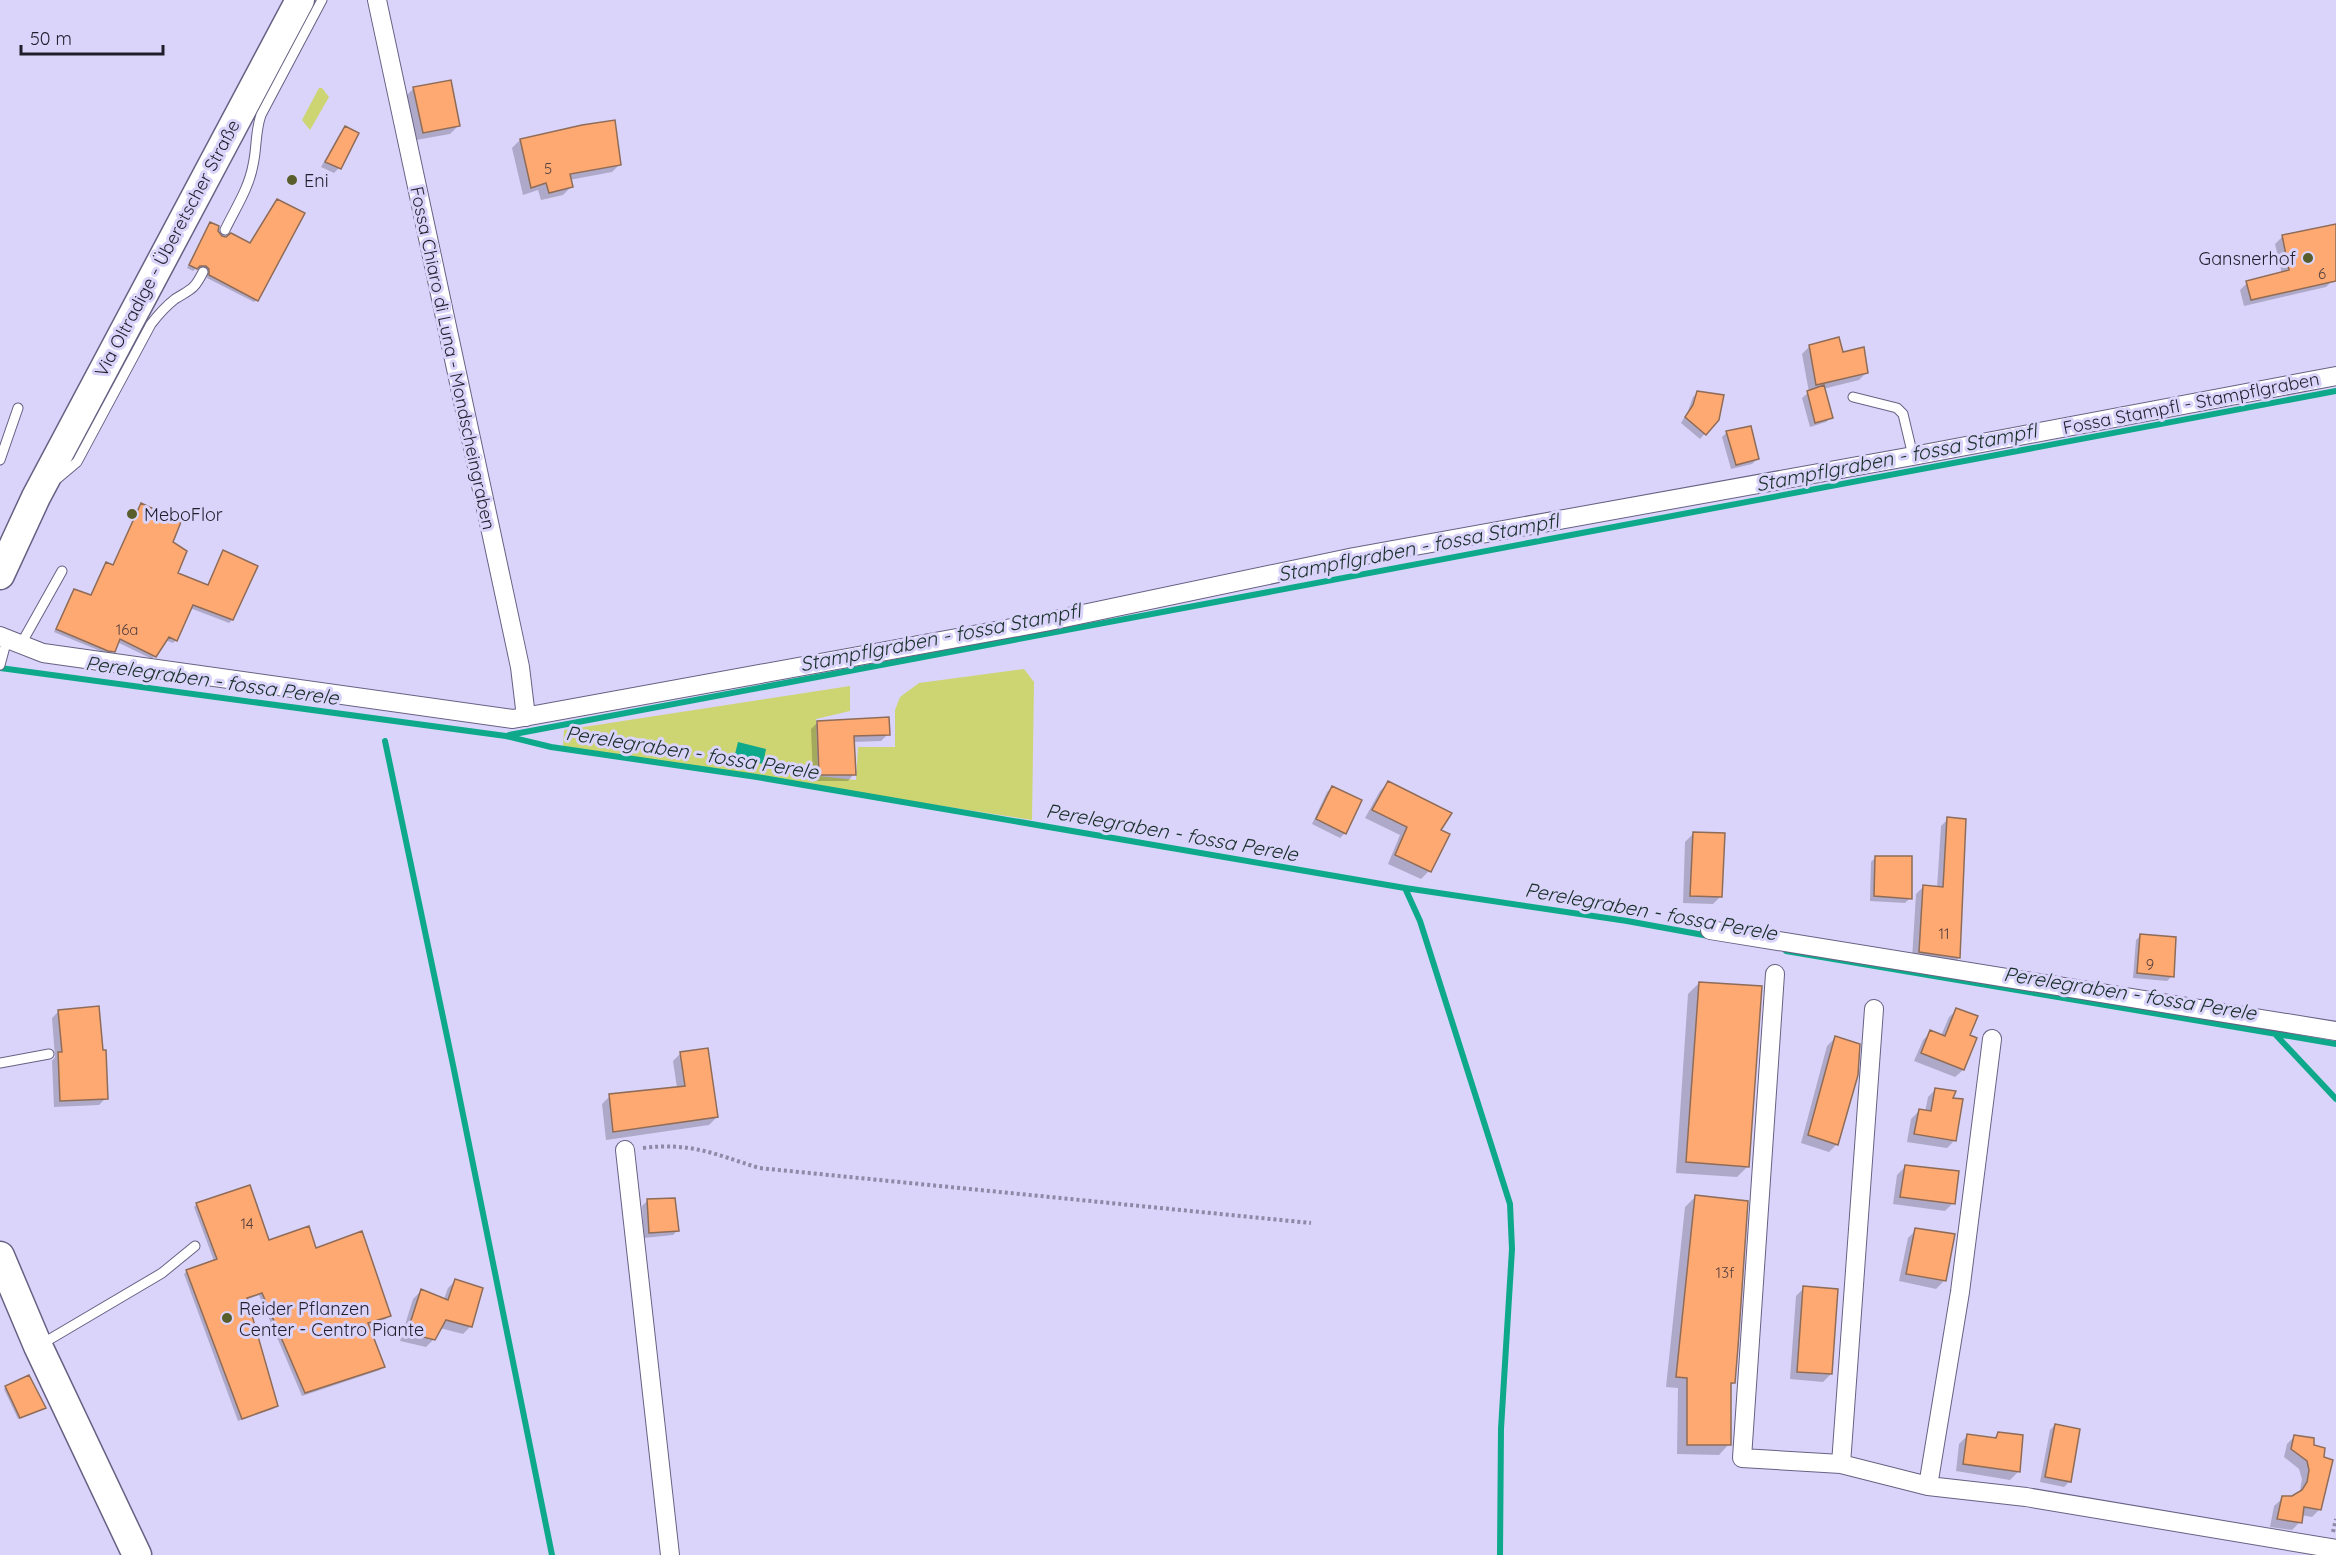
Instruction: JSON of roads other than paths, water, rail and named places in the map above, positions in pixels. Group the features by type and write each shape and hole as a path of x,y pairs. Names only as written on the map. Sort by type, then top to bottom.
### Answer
{"main road":[{"name":"Via Oltradige - Überetscher Straße","path":"0,575 36,497 300,0"},
{"path":"0,1256 38,1346 137,1555"}],"street":[{"name":"Fossa Chiaro di Luna - Mondscheingraben","path":"377,0 520,667 526,717"},
{"name":"Fossa Stampfl - Stampflgraben","path":"6,648 513,719 1046,622 1354,557 1913,456 2336,376"},
{"path":"1710,930 2336,1031"},
{"path":"1775,975 1742,1458 1841,1464 1928,1486 2026,1497 2336,1549"},
{"path":"1841,1464 1874,1009"},
{"path":"1928,1486 1960,1292 1992,1039"},
{"path":"625,1150 670,1555"}],"lane":[{"path":"225,230 246,187 253,166 256,129 261,115 322,0"},
{"path":"36,497 76,462 151,324 162,310 189,292 197,284 203,272"},
{"path":"1853,397 1898,408 1903,414 1913,456"},
{"path":"0,460 18,408"},
{"path":"6,648 62,571"},
{"path":"0,1064 49,1053"},
{"path":"38,1346 162,1272 195,1246"}],"waterway":[{"name":"Stampflgraben - fossa Stampfl","path":"509,735 2336,391"},
{"name":"Perelegraben - fossa Perele","path":"0,668 506,736 551,747 757,777 1405,888 1627,921 1709,936"},
{"path":"385,741 552,1555"},
{"path":"1405,888 1420,921 1510,1204 1512,1249 1501,1429 1500,1555"},
{"name":"Perelegraben - fossa Perele","path":"1786,951 2336,1044"},
{"path":"2275,1034 2336,1099"}],"place":[{"name":"Eni","path":"292,180"},
{"name":"Gansnerhof","path":"2308,258"},
{"name":"MeboFlor","path":"132,514"},
{"name":"Reider Pflanzen Center - Centro Piante","path":"227,1318"}]}
